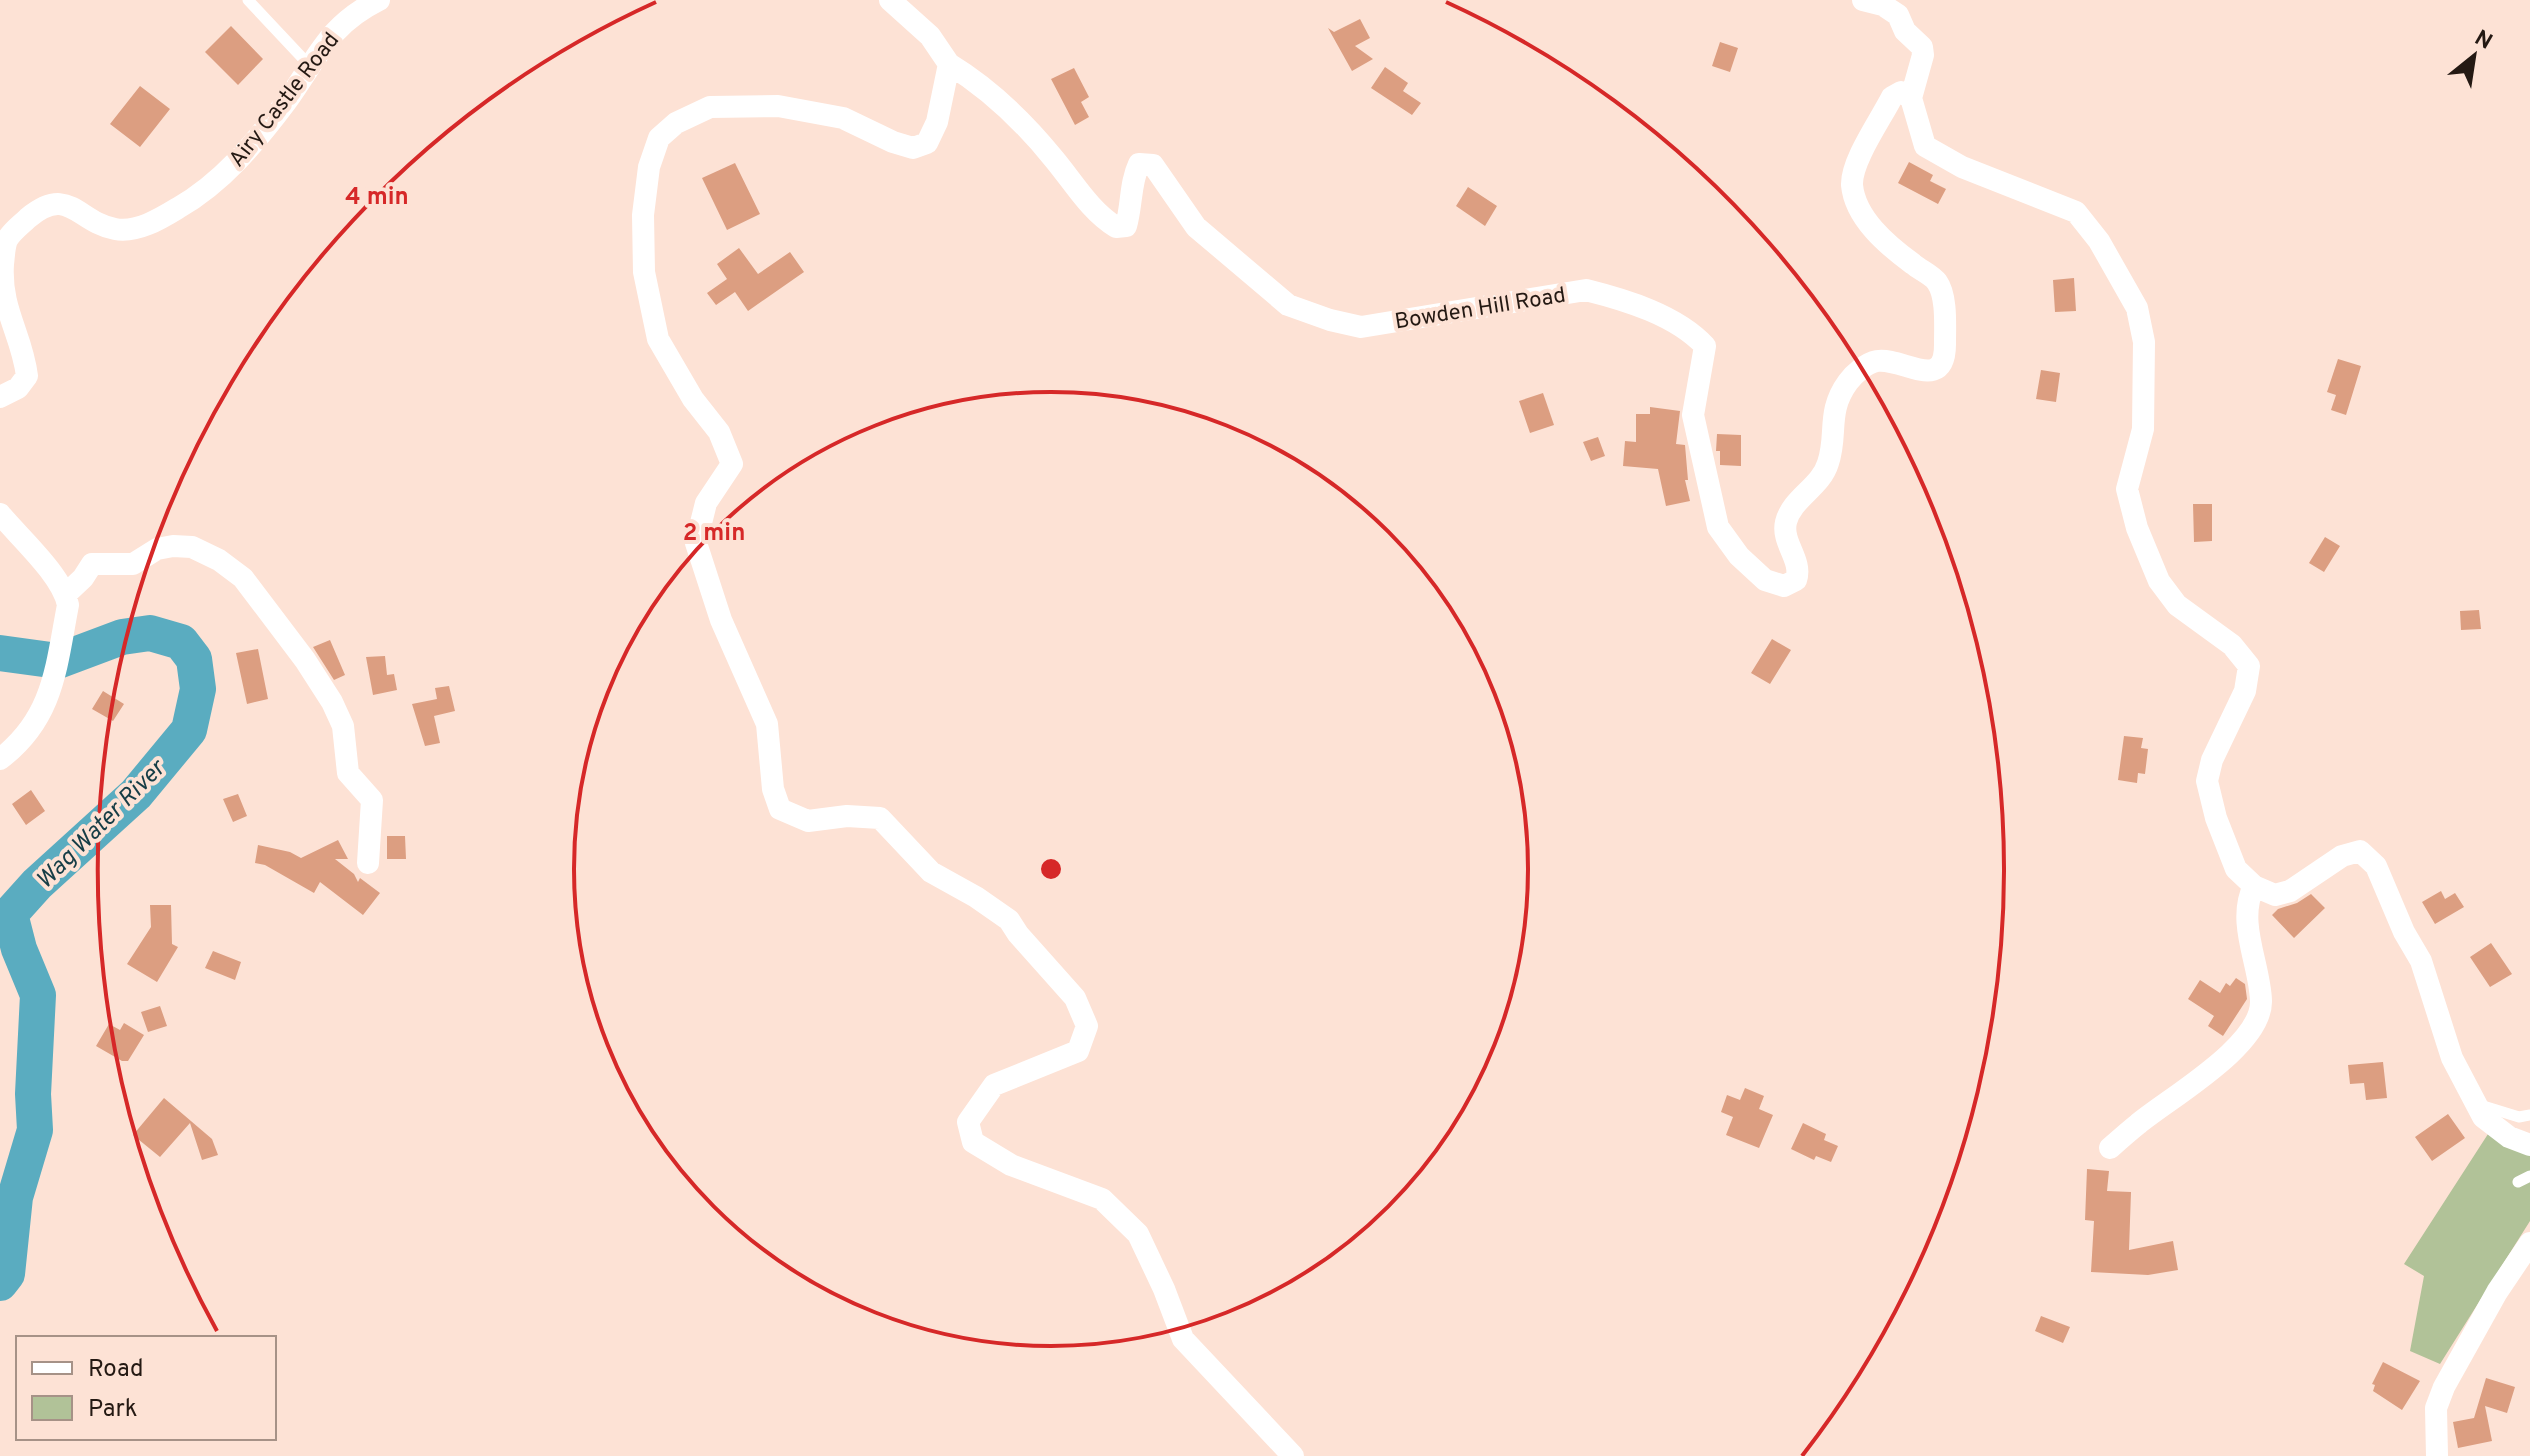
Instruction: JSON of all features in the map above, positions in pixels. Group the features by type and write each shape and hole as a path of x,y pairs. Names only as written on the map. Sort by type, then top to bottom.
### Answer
{"street":[{"name":"Airy Castle Road","path":"0,397 18,388 27,376 1,299 4,254 7,241 16,228 44,205 62,204 117,229 137,228 181,207 232,167 287,100 328,38 357,11 379,0"},
{"path":"1863,0 1883,5 1898,15 1905,31 1922,47 1923,55 1911,98 1925,146 1962,167 2076,212 2099,241 2137,308 2144,342 2143,429 2127,489 2137,528 2159,581 2177,605 2232,645 2249,666 2245,691 2212,760 2207,781 2216,818 2236,869 2254,886 2275,895 2290,891 2342,856 2360,851 2376,866 2404,932 2421,961 2452,1058 2483,1117 2509,1137 2530,1145"},
{"path":"896,3 930,36 949,64 937,122 927,143 913,148 843,118 778,106 710,107 676,123 659,138 649,167 643,215 644,272 658,339 693,399 719,432 732,464 706,503 696,543 721,620 767,724 773,789 780,809 808,821 847,816 880,818 931,872 1009,920 1075,998 1087,1026 1078,1051 994,1085 968,1122 973,1142 1011,1165 1102,1199 1138,1234 1183,1339 1293,1456"},
{"name":"Bowden Hill Road","path":"949,64 992,95 1032,132 1099,217 1116,227 1126,226 1132,207 1133,176 1139,164 1153,165 1196,227 1288,305 1361,327 1586,290 1620,298 1690,330 1705,346 1693,415 1718,527 1739,556 1765,580 1784,586 1796,580 1799,571 1787,538 1786,521 1798,502 1817,483 1828,464 1837,400 1849,380 1877,361 1897,363 1918,371 1934,370 1942,362 1946,346 1944,307 1938,283 1904,258 1863,218 1852,184 1858,162 1892,97 1901,92 1911,98"},
{"path":"0,514 67,600"},
{"path":"0,759 22,742 51,694 67,600 92,564 133,564 157,549 192,547 219,560 243,578 305,660 343,726 348,773 372,800 368,863"},
{"path":"2110,1148 2138,1123 2196,1083 2228,1054 2258,1018 2261,1002 2247,921 2249,895 2254,886"},
{"path":"2437,1456 2436,1408 2444,1387 2497,1292 2530,1243"}],"lane":[{"path":"248,0 309,65"},
{"path":"2476,1103 2519,1117 2530,1115"},
{"path":"2518,1182 2530,1176"}],"green space":[{"path":"2488,1134 2530,1155 2530,1221 2440,1364 2410,1351 2424,1276 2404,1264"}],"building":[{"path":"1360,19 1370,38 1355,46 1373,59 1352,71 1328,28 1334,32"},
{"path":"231,26 263,59 238,85 205,52"},
{"path":"1720,42 1738,48 1730,72 1712,66"},
{"path":"1385,67 1408,83 1403,91 1421,103 1412,115 1371,88"},
{"path":"1074,68 1089,97 1081,102 1089,117 1075,125 1051,79"},
{"path":"140,86 170,109 140,147 110,124"},
{"path":"1909,162 1933,175 1930,181 1946,189 1938,204 1898,183"},
{"path":"735,163 760,214 727,230 702,178"},
{"path":"1468,187 1497,206 1485,226 1456,206"},
{"path":"739,248 758,274 790,252 804,272 748,311 735,292 716,305 707,293 727,279 717,264"},
{"path":"2074,278 2076,311 2055,312 2053,280"},
{"path":"2338,359 2361,366 2346,415 2331,410 2336,395 2327,392"},
{"path":"2041,370 2060,373 2056,402 2036,399"},
{"path":"1543,393 1554,425 1530,433 1519,401"},
{"path":"1650,407 1680,411 1676,444 1685,445 1688,480 1685,480 1690,501 1666,506 1658,469 1623,466 1625,441 1636,442 1636,414 1650,414"},
{"path":"1717,434 1741,435 1741,466 1720,465 1720,451 1716,451"},
{"path":"1598,437 1605,456 1591,461 1583,442"},
{"path":"2193,504 2212,504 2212,541 2194,542"},
{"path":"2325,537 2340,546 2324,572 2309,563"},
{"path":"2479,610 2481,629 2461,630 2460,611"},
{"path":"1772,639 1791,650 1770,684 1751,673"},
{"path":"330,640 345,675 334,680 313,647"},
{"path":"258,649 268,699 247,704 236,653"},
{"path":"385,656 387,675 394,674 397,690 373,695 366,657"},
{"path":"449,686 455,711 434,716 440,743 425,746 412,704 437,699 435,688"},
{"path":"103,691 124,704 113,721 92,709"},
{"path":"2124,736 2143,738 2141,748 2148,749 2145,774 2138,773 2137,783 2118,780"},
{"path":"31,790 45,811 26,825 12,804"},
{"path":"238,794 247,816 233,822 223,799"},
{"path":"387,836 405,836 406,859 387,859"},
{"path":"338,840 348,859 335,859 354,874 358,882 360,878 380,893 363,915 320,882 314,893 265,865 255,863 258,845 290,852 301,858"},
{"path":"2441,891 2445,899 2455,893 2464,907 2435,924 2422,902"},
{"path":"2311,894 2325,908 2294,938 2272,915 2278,909 2297,903"},
{"path":"150,905 171,905 172,944 178,947 157,982 127,964 151,927"},
{"path":"2491,943 2512,974 2490,987 2470,957"},
{"path":"213,951 241,962 235,980 205,968"},
{"path":"2236,978 2245,984 2247,999 2223,1036 2208,1026 2214,1016 2188,999 2200,980 2220,993 2226,983 2230,986"},
{"path":"160,1006 167,1026 148,1032 141,1012"},
{"path":"124,1023 144,1035 128,1061 122,1061 96,1046 109,1024 120,1030"},
{"path":"2383,1062 2387,1098 2366,1100 2364,1083 2350,1084 2348,1065"},
{"path":"1745,1088 1764,1096 1759,1109 1773,1115 1759,1148 1726,1135 1733,1117 1721,1112 1727,1095 1740,1100"},
{"path":"164,1098 212,1139 218,1155 202,1160 190,1123 160,1157 133,1135"},
{"path":"2448,1114 2465,1138 2432,1161 2415,1137"},
{"path":"1803,1123 1826,1134 1824,1140 1838,1146 1831,1162 1816,1156 1814,1160 1791,1149"},
{"path":"2087,1169 2109,1171 2107,1191 2131,1192 2129,1250 2173,1241 2178,1270 2148,1275 2091,1272 2094,1221 2085,1220"},
{"path":"2041,1316 2070,1327 2063,1343 2035,1331"},
{"path":"2383,1362 2420,1381 2402,1410 2373,1391 2375,1385 2372,1384"},
{"path":"2486,1378 2515,1387 2507,1413 2485,1406 2492,1441 2458,1448 2453,1422 2474,1418"}],"waterway":[{"name":"Wag Water River","path":"0,653 58,661 122,637 150,633 181,642 194,659 198,689 189,730 136,794 37,884 10,914 19,949 38,995 33,1094 35,1130 15,1197 7,1274 0,1283"}]}
